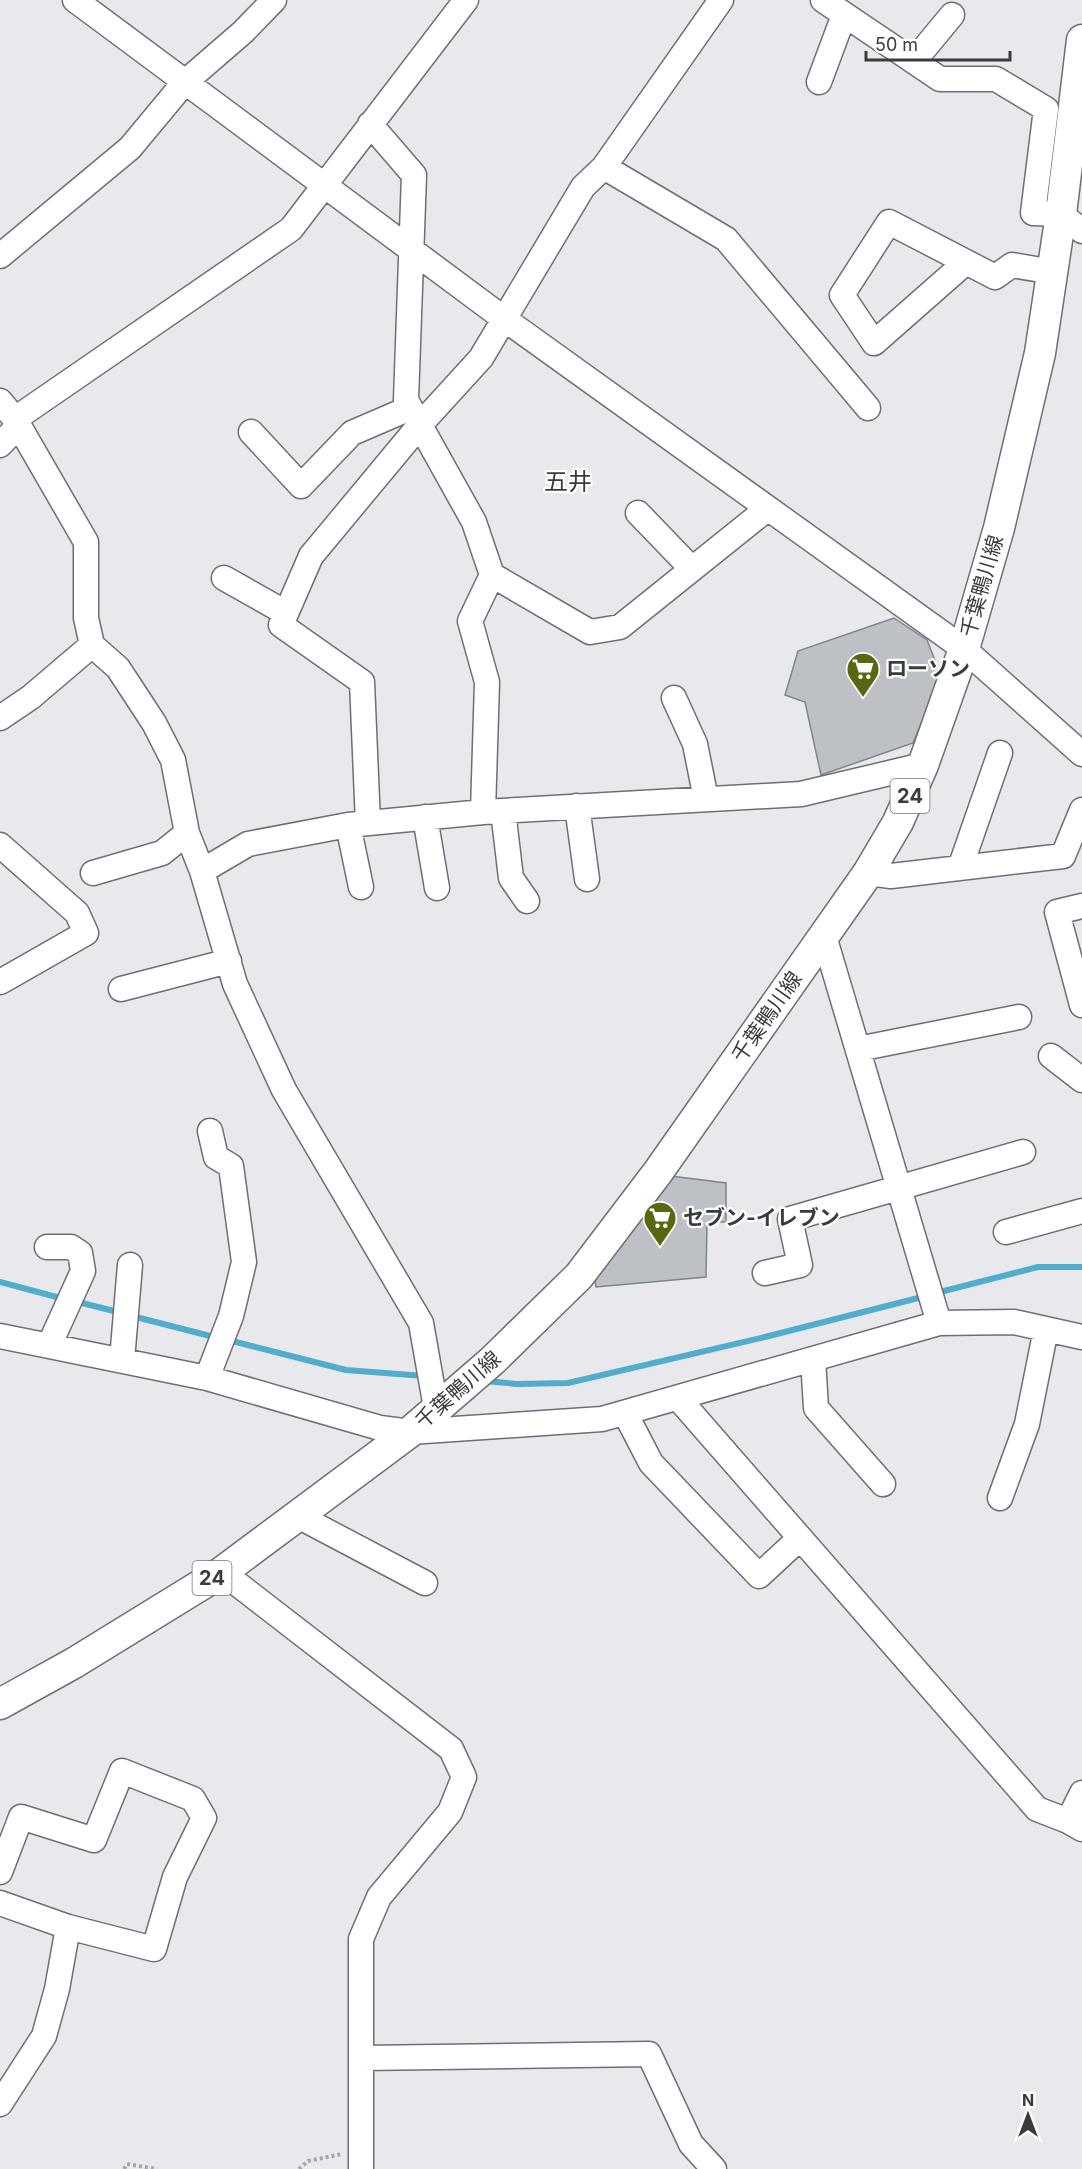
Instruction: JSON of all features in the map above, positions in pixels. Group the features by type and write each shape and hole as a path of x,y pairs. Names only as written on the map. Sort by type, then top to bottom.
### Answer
{"main road":[{"name":"千葉鴨川線","path":"0,1704 74,1663 222,1572 410,1432 492,1361 579,1276 658,1172 867,873 898,822 923,765 964,649 999,528 1040,353 1053,272 1075,218 1082,40"}],"street":[{"path":"75,0 322,186 766,509 964,649 1082,754"},
{"path":"0,256 130,148 184,83 243,32 274,0"},
{"path":"0,445 11,415 291,229 466,0"},
{"path":"361,887 358,824 362,682 281,625 310,556 415,417 481,358 583,187 604,167 721,0"},
{"path":"823,0 940,79 996,79 1046,109 1033,213 1075,218"},
{"path":"819,82 844,15"},
{"path":"914,62 952,15"},
{"path":"370,124 414,175 406,400 474,522 492,575 590,632 620,627 766,509"},
{"path":"604,167 726,239 868,408"},
{"path":"966,262 874,343 842,295 889,222 995,277 1012,265 1053,272"},
{"path":"11,415 86,542 86,618 92,645 118,668 154,723 173,760 187,832 202,871 236,984 284,1090 421,1323 436,1408"},
{"path":"251,432 301,486 352,433 415,417"},
{"path":"638,513 692,568"},
{"path":"492,575 470,621 487,682 493,811 511,878 527,901"},
{"path":"224,578 286,613"},
{"path":"0,718 31,697 92,645"},
{"path":"674,698 695,744 706,799"},
{"path":"960,868 1000,753"},
{"path":"202,871 248,844 358,824 493,811 801,794 923,765"},
{"path":"577,806 587,879"},
{"path":"867,873 891,876 1063,856 1082,810"},
{"path":"425,817 437,888"},
{"path":"93,873 162,853 187,832"},
{"path":"0,845 77,913 86,933 0,982"},
{"path":"1082,906 1057,912 1082,1005"},
{"path":"824,936 939,1323"},
{"path":"121,989 229,961"},
{"path":"858,1049 1019,1017"},
{"path":"1051,1056 1082,1080"},
{"path":"207,1378 231,1316 244,1262 231,1166 216,1157 210,1131"},
{"path":"765,1273 800,1265 790,1219 1023,1152"},
{"path":"1006,1232 1082,1211"},
{"path":"46,1248 71,1246 80,1253 83,1270 49,1346"},
{"path":"122,1360 130,1265"},
{"path":"0,1336 207,1378 380,1428 410,1432 602,1419 939,1323 1014,1322 1082,1336"},
{"path":"1000,1498 1027,1424 1046,1329"},
{"path":"813,1359 816,1408 883,1484"},
{"path":"678,1398 1037,1809 1075,1825 1082,1793"},
{"path":"625,1413 651,1463 759,1576 800,1538"},
{"path":"296,1515 425,1583"},
{"path":"222,1572 451,1749 464,1777 450,1812 379,1897 361,1939 361,2160"},
{"path":"0,1872 21,1817 94,1840 122,1771 193,1799 204,1818 175,1877 154,1949 68,1927 0,1903"},
{"path":"0,2104 44,2036 57,1989 68,1927"},
{"path":"362,2058 649,2054 691,2144 714,2169"}],"path":[{"path":"299,2169 308,2161 361,2160"},
{"path":"124,2169 127,2164 157,2169"}],"building":[{"name":"ローソン","path":"894,618 927,640 941,676 913,743 821,775 805,702 785,695 798,651"},
{"name":"セブン-イレブン","path":"671,1176 726,1183 726,1222 707,1222 706,1277 596,1287 593,1272"}],"waterway":[{"path":"936,1293 1038,1267 1082,1267"},
{"path":"0,1282 64,1299"},
{"path":"485,1381 517,1384 568,1383 765,1337 926,1296"},
{"path":"74,1301 122,1313"},
{"path":"132,1316 218,1338"},
{"path":"228,1340 346,1370 424,1376"}],"place":[{"name":"ローソン","path":"863,698"},
{"name":"セブン-イレブン","path":"660,1247"}],"district":[{"name":"五井","path":"568,482"}]}
